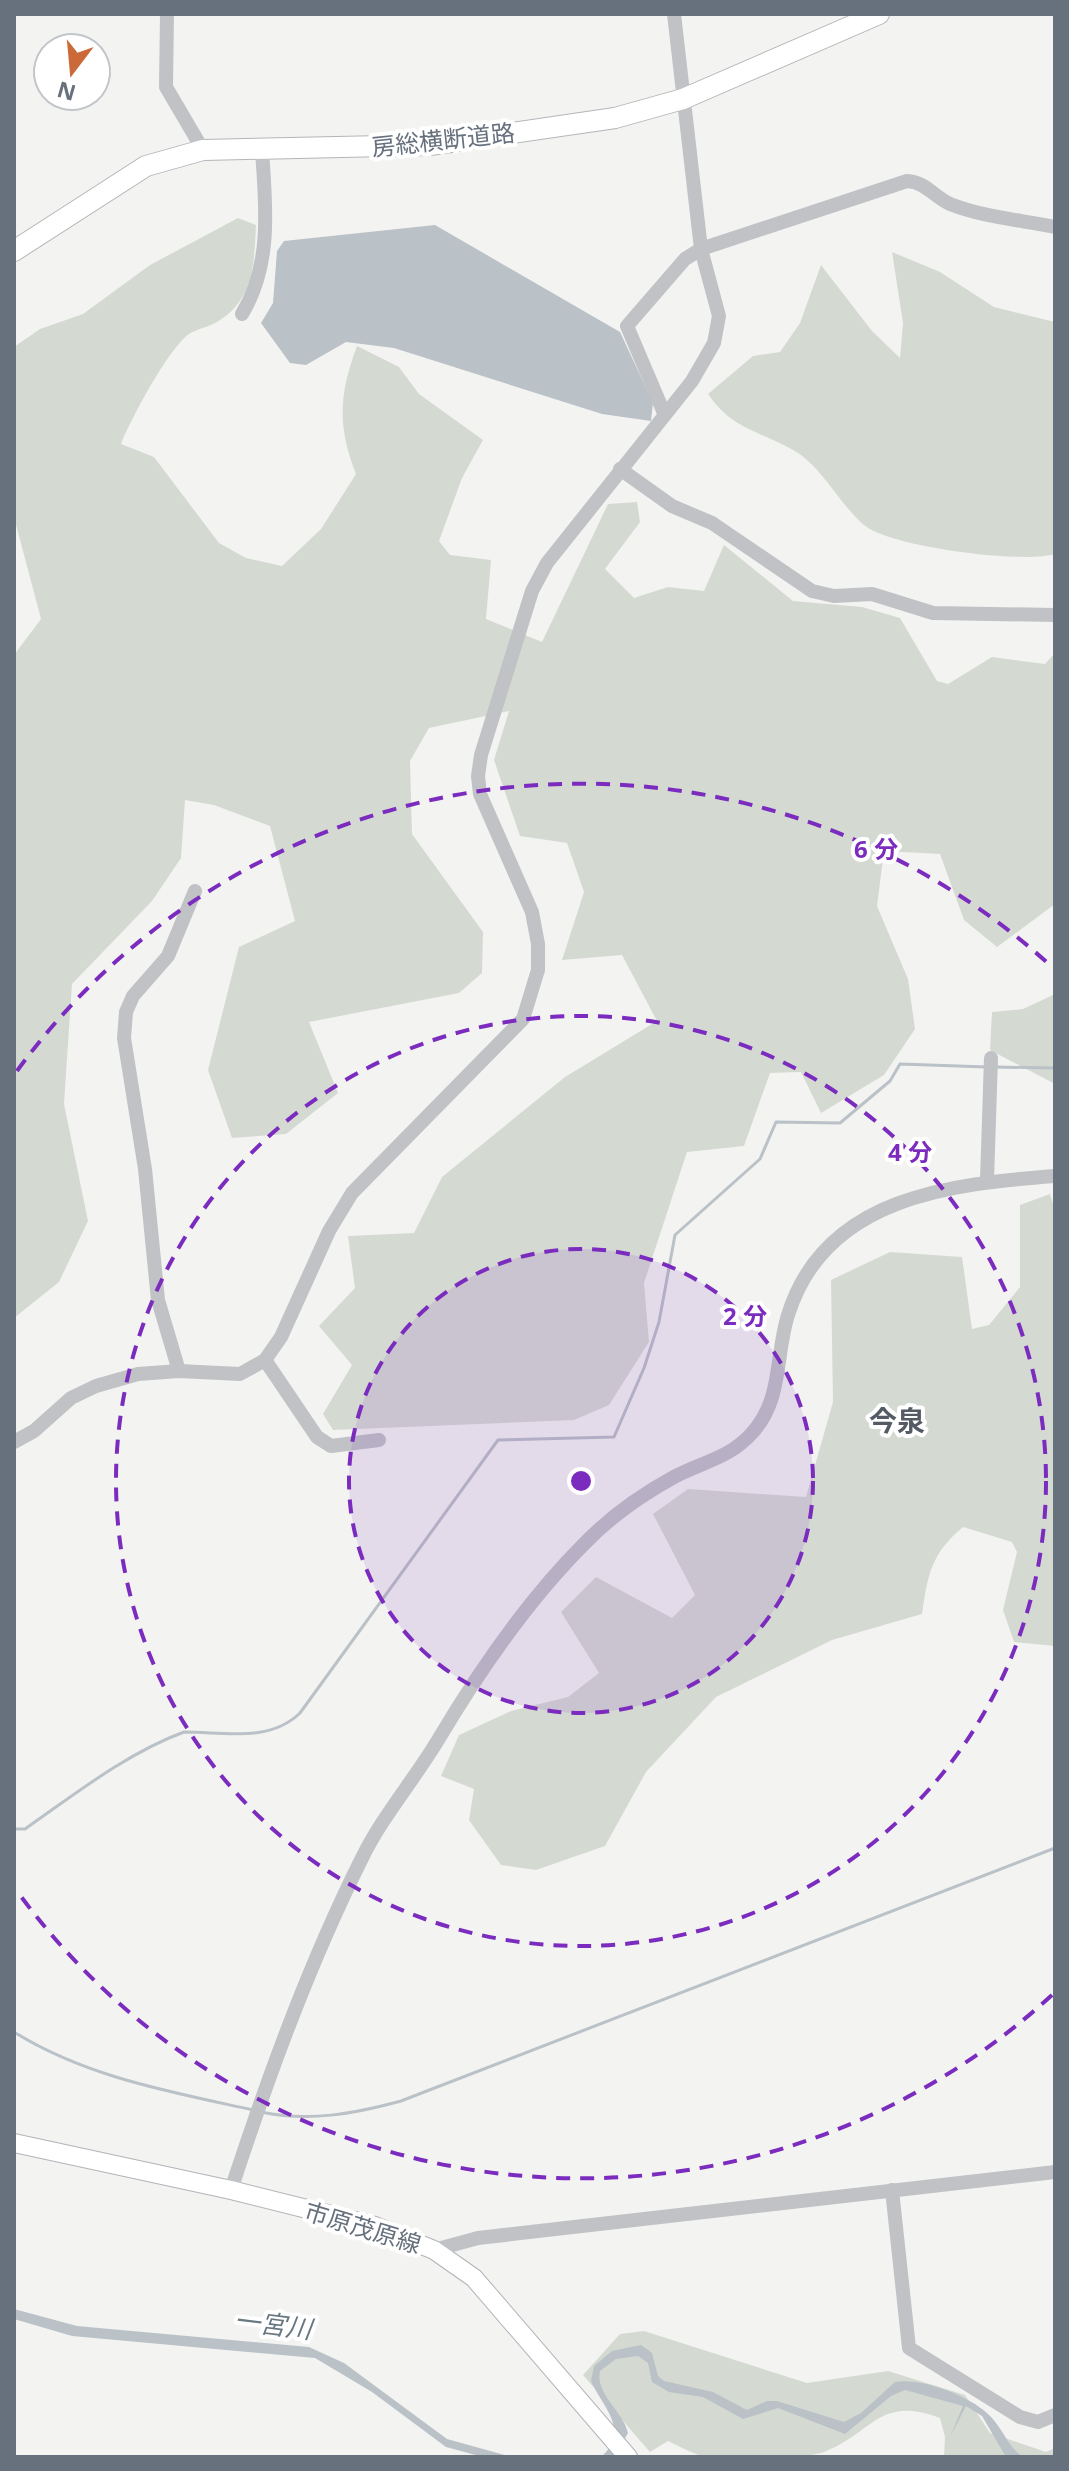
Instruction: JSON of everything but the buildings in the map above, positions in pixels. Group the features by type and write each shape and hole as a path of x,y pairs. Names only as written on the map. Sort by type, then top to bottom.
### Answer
{"highway":[{"name":"房総横断道路","path":"14,251 146,166 203,150 430,145 615,118 683,99 879,14"}],"main road":[{"name":"市原茂原線","path":"14,2143 231,2190 375,2226 434,2250 474,2278 628,2457"}],"street":[{"path":"167,14 166,87 203,150"},
{"path":"14,1442 34,1431 71,1398 96,1386 138,1374 179,1371 240,1374 265,1360 281,1337 329,1231 352,1193 523,1019 538,970 538,944 532,912 480,794 481,755 532,591 547,563 692,381 714,343 719,316 701,249 674,14"},
{"path":"242,314 257,284 267,226 262,151"},
{"path":"664,413 627,326 685,259 701,249 907,181 919,182 947,203 972,211 1055,227"},
{"path":"620,469 672,506 712,523 812,591 825,595 872,594 933,613 1055,615"},
{"path":"179,1371 158,1300 145,1169 124,1038 126,1012 133,996 168,956 195,891"},
{"path":"987,1180 991,1058"},
{"path":"231,2190 310,1968 363,1855 492,1657 562,1568 597,1531 647,1492 724,1458 762,1421 774,1398 788,1315 816,1261 837,1241 864,1220 909,1198 987,1180 1055,1176"},
{"path":"265,1360 317,1437 331,1446 379,1440"},
{"path":"434,2250 478,2238 1055,2172"},
{"path":"892,2190 909,2348 1020,2417 1038,2422 1055,2415"}],"shaded area":[{"path":"238,218 256,225 253,267 245,292 229,313 180,342 151,385 121,444 154,457 219,543 246,558 282,566 321,529 356,474 346,440 343,410 347,380 357,346 399,367 419,394 483,440 462,478 439,541 450,555 491,560 486,619 542,642 608,504 637,502 640,522 605,569 634,598 668,587 704,591 724,545 793,601 862,607 900,618 937,681 948,684 992,657 1045,664 1055,653 1055,904 997,947 964,920 940,854 884,851 877,906 908,979 915,1029 884,1075 821,1113 801,1072 770,1073 744,1146 687,1152 644,1283 649,1342 609,1405 574,1420 333,1430 323,1414 352,1365 319,1326 355,1288 348,1236 414,1233 442,1177 565,1077 657,1021 622,955 562,960 584,892 567,843 520,836 494,760 509,711 429,728 410,761 412,834 483,932 482,973 459,993 309,1022 338,1093 286,1134 232,1138 208,1070 239,947 295,921 270,826 214,805 185,800 181,858 152,901 72,984 64,1104 88,1221 59,1282 14,1318 14,655 41,619 14,517 14,347 40,329 83,314 150,265"},
{"path":"435,225 620,332 653,403 651,421 602,414 394,348 346,342 306,365 290,363 261,323 273,303 277,251 284,241"},
{"path":"892,252 940,272 994,307 1055,322 1055,554 1015,557 957,552 878,533 855,516 803,457 737,422 708,394 753,356 780,352 800,323 821,265 872,331 900,358 903,323"},
{"path":"1055,994 1055,1084 990,1050 992,1012 1023,1009"},
{"path":"1050,1194 1055,1210 1055,1646 1014,1642 1003,1610 1017,1552 1012,1542 963,1527 944,1546 933,1566 922,1614 832,1640 716,1697 646,1772 605,1846 536,1870 501,1865 469,1820 474,1789 441,1776 459,1735 511,1711 568,1697 599,1673 561,1612 596,1577 672,1618 695,1595 653,1514 688,1489 806,1497 833,1402 831,1280 890,1252 962,1257 972,1329 989,1325 1020,1287 1020,1205"},
{"name":"一宮川","path":"14,2309 77,2326 309,2347 344,2363 447,2439 512,2457 483,2457 446,2447 372,2392 315,2358 72,2336 14,2319"},
{"path":"644,2331 807,2383 888,2371 965,2395 990,2433 1046,2452 1055,2448 1055,2457 944,2457 945,2437 940,2418 903,2411 878,2419 841,2444 815,2454 712,2458 668,2441 650,2452 583,2375 620,2334"},
{"path":"641,2345 652,2353 658,2376 664,2381 713,2392 747,2410 767,2401 777,2401 844,2422 861,2413 895,2382 919,2383 947,2390 984,2410 1023,2457 1006,2457 982,2416 966,2406 950,2437 963,2406 905,2390 891,2396 845,2434 778,2408 743,2419 703,2397 669,2392 652,2382 648,2363 638,2356 616,2359 600,2371 605,2395 628,2433 614,2457 601,2457 610,2447 614,2428 591,2381 594,2366 612,2351"}],"waterway":[{"path":"14,1829 25,1829 122,1763 184,1732 260,1732 275,1729 300,1713 498,1440 614,1437 644,1368 659,1322 675,1235 760,1159 776,1122 840,1123 890,1081 900,1064 987,1067"},
{"path":"995,1067 1055,1068"},
{"path":"261,2112 296,2116 331,2115 401,2101 1055,1848"},
{"path":"14,2032 42,2048 100,2072 253,2110"}],"district":[{"name":"今泉","path":"897,1420"}]}
